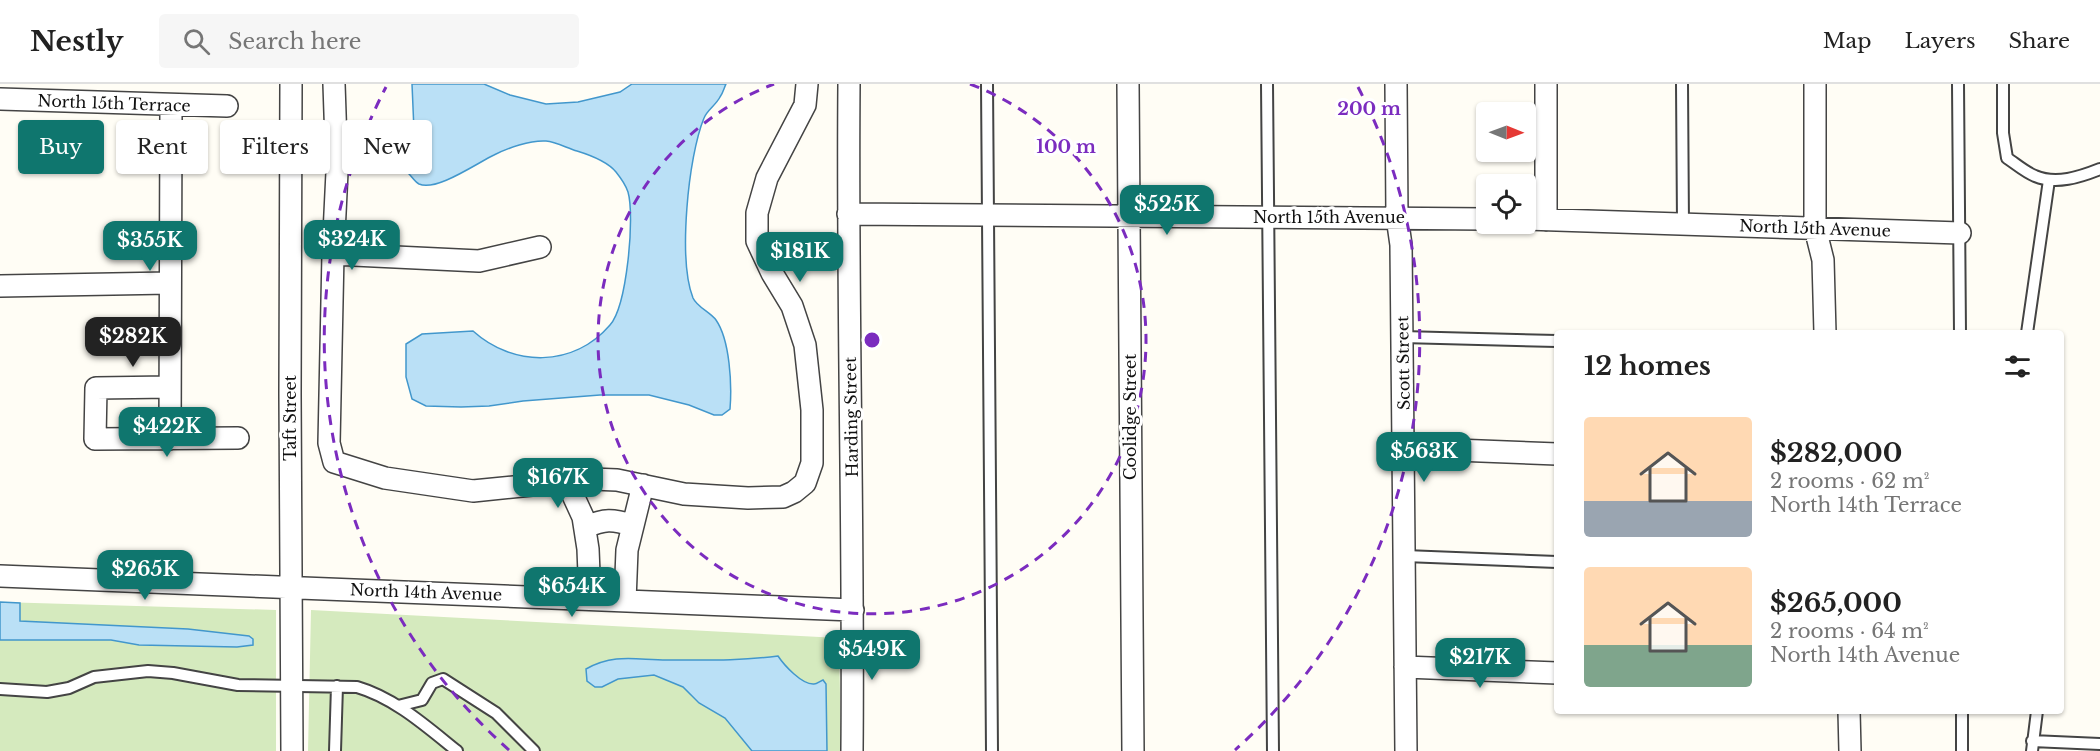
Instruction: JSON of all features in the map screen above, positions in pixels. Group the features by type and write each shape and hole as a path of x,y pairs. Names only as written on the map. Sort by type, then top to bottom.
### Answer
{"street":[{"name":"Taft Street","path":"291,84 292,751"},
{"path":"334,84 337,172 329,442 334,462 385,478 473,491 566,480 617,480 684,494 748,498 783,497 794,492 805,483 812,463 812,410 805,345 792,306 772,273 757,241 757,213 767,178 805,105 807,84"},
{"name":"Harding Street","path":"849,84 852,751"},
{"name":"Coolidge Street","path":"1128,84 1132,751"},
{"name":"Scott Street","path":"1395,84 1397,218 1401,245 1406,751"},
{"path":"1536,220 1546,84"},
{"path":"1815,84 1815,228 1824,260 1826,330"},
{"name":"North 15th Terrace","path":"0,99 227,106"},
{"path":"170,439 171,105"},
{"name":"North 15th Avenue","path":"848,214 1476,219"},
{"name":"North 15th Avenue","path":"1536,220 1960,233"},
{"path":"333,254 479,261 540,247"},
{"path":"0,286 169,283"},
{"path":"170,387 96,388 95,439 238,438"},
{"path":"1404,448 1554,454"},
{"path":"566,480 585,526 590,570 590,599"},
{"path":"625,601 627,550 643,485"},
{"path":"585,526 606,520 616,520 632,525"},
{"name":"North 14th Avenue","path":"0,576 853,610"},
{"path":"1405,667 1554,673"},
{"path":"1849,714 1850,751"}],"lane":[{"path":"987,84 992,751"},
{"path":"1267,84 1273,751"},
{"path":"1682,84 1683,224"},
{"path":"1958,84 1960,330"},
{"path":"2003,84 2002,133 2007,158 2034,176 2049,180 2081,177 2100,169"},
{"path":"2027,330 2049,180"},
{"path":"1402,337 1554,341"},
{"path":"1405,556 1554,562"},
{"path":"0,688 47,692 69,688 94,677 148,671 173,673 238,685 357,687 374,692 398,706 457,751"},
{"path":"398,706 422,700 432,683 443,679 496,713 534,751"},
{"path":"335,751 337,686"},
{"path":"1962,714 1962,751"},
{"path":"2037,714 2032,746 2100,744"}],"green space":[{"path":"0,602 276,610 276,751 0,751"},
{"path":"311,610 839,638 841,751 308,751"}],"water":[{"path":"412,84 484,84 510,95 546,104 578,102 620,92 632,84 726,84 718,100 705,115 698,135 687,208 686,259 693,298 716,320 724,339 730,376 730,409 722,415 714,415 689,405 649,395 600,395 461,407 426,406 412,399 406,377 406,344 422,334 473,331 489,343 506,351 543,358 579,349 595,339 610,325 621,300 628,260 631,220 628,192 612,168 593,157 550,142 540,141 512,147 436,184 419,184 409,174 432,174 432,120 414,120"},
{"path":"0,602 20,603 20,621 188,629 249,636 253,639 253,645 237,647 139,645 111,640 0,640"},
{"path":"778,656 804,681 816,684 823,680 826,684 827,751 752,751 725,718 699,703 683,687 654,675 618,679 602,687 595,687 587,681 586,669 616,659 722,660"}]}
